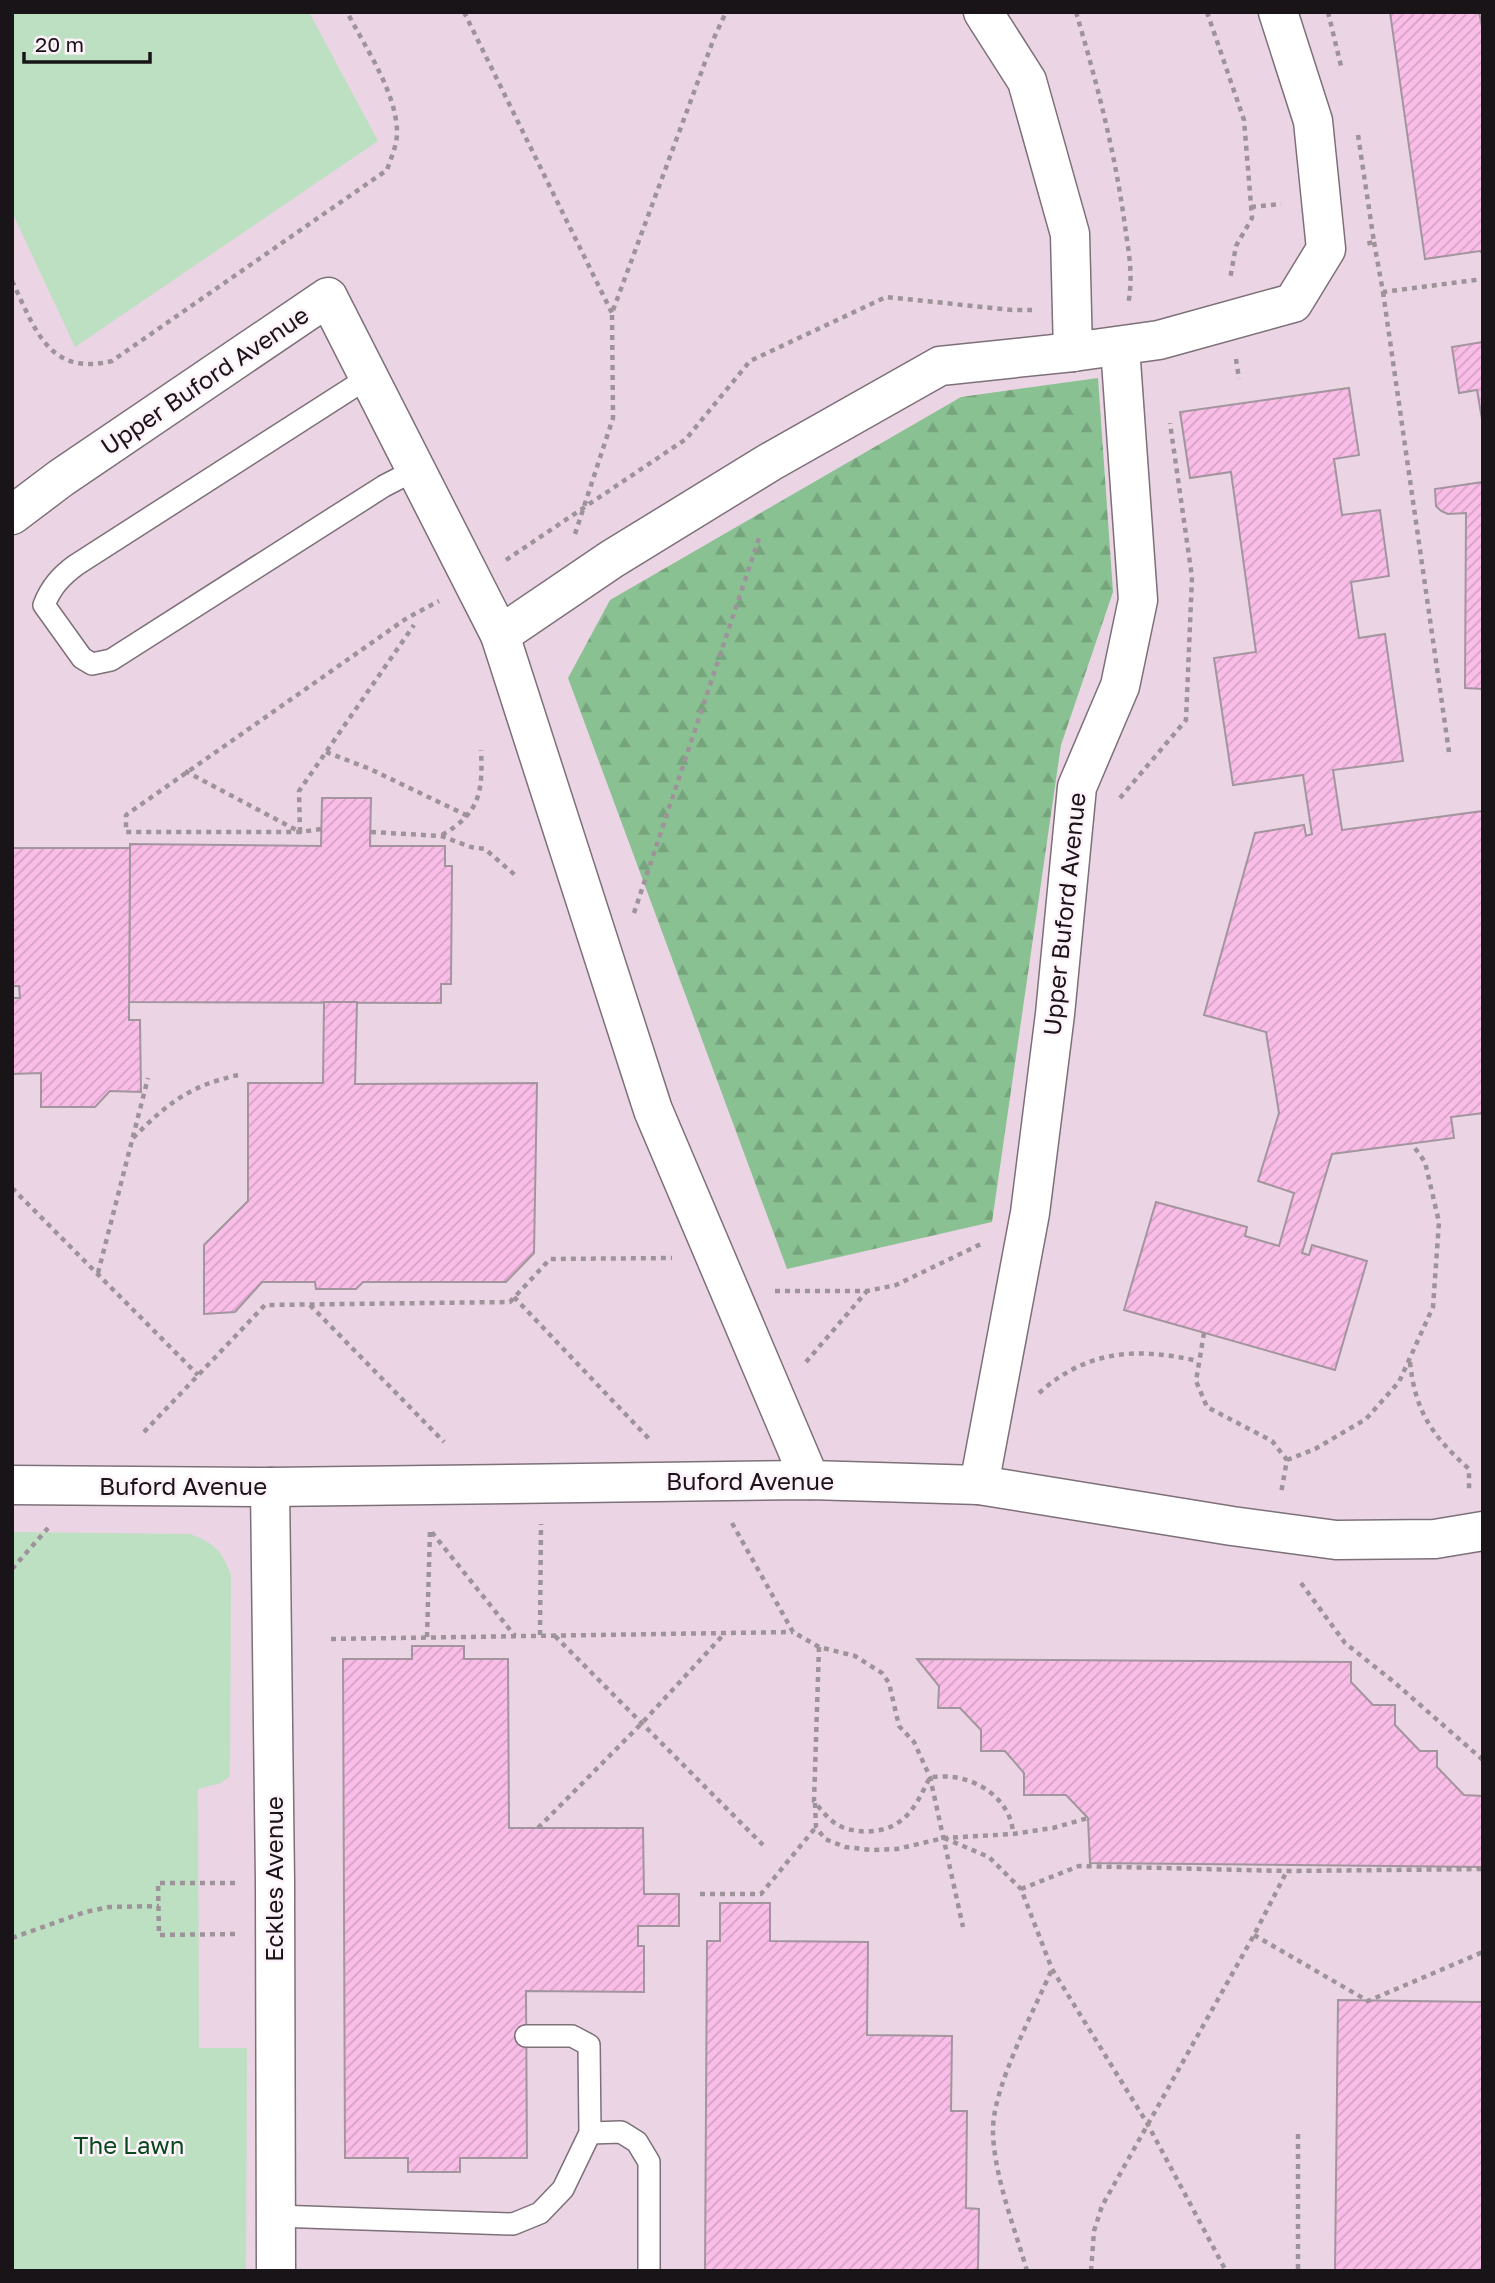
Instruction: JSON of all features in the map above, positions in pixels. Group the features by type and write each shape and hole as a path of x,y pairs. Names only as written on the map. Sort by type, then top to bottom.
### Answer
{"street":[{"path":"983,12 1027,81 1070,234 1073,352"},
{"path":"500,635 612,559 770,462 940,366 1120,347 1158,340 1293,303 1326,249 1313,121 1278,12"},
{"name":"Upper Buford Avenue","path":"12,515 52,484 328,297 500,635 653,1110 810,1480"},
{"name":"Upper Buford Avenue","path":"979,1485 1031,1213 1055,1014 1077,787 1120,686 1138,600 1120,347"},
{"name":"Buford Avenue","path":"12,1485 271,1487 810,1480 979,1485 1336,1540 1436,1539 1483,1531"},
{"name":"Eckles Avenue","path":"271,1487 276,2271"}],"lane":[{"path":"369,377 76,565 62,575 49,591 44,604 82,658 92,664 111,660 384,486 417,469"},
{"path":"276,2216 513,2224 540,2213 563,2189 590,2133 589,2045 572,2036 526,2036"},
{"path":"590,2133 621,2132 637,2142 649,2162 649,2271"}],"path":[{"path":"12,281 40,339 54,355 92,366 112,361 387,170 397,135 395,112 387,89 347,12"},
{"path":"464,12 612,313"},
{"path":"564,593 566,569 582,508 613,418 612,313 726,12"},
{"path":"1076,12 1116,162 1132,281 1120,347"},
{"path":"1207,12 1244,120 1252,218 1236,246 1229,283"},
{"path":"1251,207 1289,203"},
{"path":"1374,242 1449,752"},
{"path":"1383,292 1483,279"},
{"path":"321,829 300,832 126,832 126,815 407,618 475,582 686,439 750,361 886,297 1012,310 1040,310"},
{"path":"1116,802 1186,720 1192,577 1169,418"},
{"path":"631,924 758,538"},
{"path":"300,832 299,791 414,625"},
{"path":"441,836 468,816 480,796 481,750"},
{"path":"326,752 370,769 468,816"},
{"path":"186,771 300,832"},
{"path":"371,832 441,836 485,849 515,875"},
{"path":"132,1138 190,1090 211,1081 238,1075"},
{"path":"97,1273 148,1078"},
{"path":"1287,1460 1315,1449 1366,1419 1399,1382 1433,1307 1439,1222 1425,1162 1412,1144"},
{"path":"12,1188 198,1375"},
{"path":"774,1291 867,1291 896,1285 1001,1234 1031,1213"},
{"path":"144,1432 265,1305 510,1302 550,1259 680,1258"},
{"path":"806,1362 867,1291"},
{"path":"514,1297 653,1443"},
{"path":"309,1304 444,1442"},
{"path":"1204,1333 1196,1381 1206,1407 1272,1441 1287,1460 1281,1494"},
{"path":"1035,1396 1086,1361 1125,1353 1198,1360"},
{"path":"1410,1361 1413,1388 1425,1420 1450,1452 1469,1469 1469,1492"},
{"path":"731,1522 793,1632 819,1647 855,1656 882,1673 889,1683 899,1726 914,1742 930,1777 963,1927"},
{"path":"540,1635 541,1524"},
{"path":"12,1569 48,1528"},
{"path":"427,1637 430,1530 515,1636"},
{"path":"1301,1584 1345,1643 1483,1760"},
{"path":"331,1639 793,1632"},
{"path":"538,1828 642,1723 725,1633"},
{"path":"554,1635 763,1846"},
{"path":"819,1647 814,1801 816,1827 825,1839 845,1847 897,1849 944,1838 1013,1834 1053,1828 1088,1818"},
{"path":"930,1777 953,1776 981,1785 997,1797 1013,1822 1013,1834"},
{"path":"814,1801 825,1815 841,1827 861,1831 881,1830 899,1822 910,1811 930,1777"},
{"path":"700,1894 761,1894 816,1827"},
{"path":"944,1838 989,1857 1021,1889 1052,1969 1147,2123 1226,2271"},
{"path":"1021,1889 1079,1866 1287,1871 1483,1869"},
{"path":"1091,2271 1094,2231 1102,2206 1287,1871"},
{"path":"275,1882 158,1883 159,1935 275,1934"},
{"path":"12,1938 85,1912 159,1906"},
{"path":"1254,1935 1368,2001 1483,1952"},
{"path":"1027,2271 998,2170 993,2128 1003,2082 1052,1969"},
{"path":"1298,2134 1298,2271"}],"shaded area":[{"path":"12,12 1483,12 1483,2271 12,2271"}],"green space":[{"path":"12,12 309,12 378,141 75,347 12,212"},
{"path":"1098,378 1113,592 1061,745 992,1222 787,1269 568,678 610,600 961,397"},
{"name":"The Lawn","path":"12,1532 190,1534 216,1549 231,1575 230,1776 221,1783 198,1789 199,2048 247,2048 246,2271 12,2271"}],"building":[{"path":"1390,12 1479,12 1483,31 1483,254 1480,251 1425,259"},
{"path":"1483,342 1483,425 1477,390 1459,393 1452,347"},
{"path":"1349,388 1359,455 1334,459 1342,515 1380,510 1389,576 1351,582 1359,638 1385,634 1403,761 1333,770 1342,830 1483,811 1483,1113 1451,1117 1454,1138 1332,1154 1302,1253 1309,1255 1312,1245 1367,1261 1335,1370 1124,1310 1156,1202 1247,1227 1245,1236 1279,1246 1294,1193 1258,1181 1279,1113 1266,1032 1204,1015 1255,833 1304,825 1306,836 1312,834 1303,775 1233,785 1214,658 1256,652 1231,472 1190,478 1180,412"},
{"path":"1483,482 1483,689 1465,688 1466,513 1448,514 1441,511 1436,506 1435,489"},
{"path":"322,798 371,798 370,846 445,846 445,866 452,866 451,984 441,984 441,1003 129,1002 130,844 321,846"},
{"path":"12,848 130,848 129,1020 140,1020 141,1092 110,1091 95,1107 41,1107 41,1073 12,1074 12,998 20,998 19,986 12,986"},
{"path":"324,1002 357,1002 355,1084 537,1083 534,1253 506,1282 363,1282 356,1289 316,1289 315,1282 262,1282 235,1312 204,1314 204,1245 248,1201 248,1083 323,1083"},
{"path":"412,1646 464,1646 464,1659 508,1659 509,1828 643,1828 644,1894 679,1894 679,1926 638,1926 638,1946 644,1946 644,1992 526,1991 527,2158 460,2158 460,2172 408,2172 408,2158 345,2158 343,1659 412,1659"},
{"path":"917,1659 1351,1662 1351,1682 1373,1705 1395,1705 1395,1725 1420,1751 1437,1751 1437,1767 1464,1795 1483,1796 1483,1867 1090,1863 1088,1818 1066,1795 1024,1795 1024,1773 1005,1751 981,1751 981,1730 960,1708 938,1708 939,1686"},
{"path":"720,1903 770,1903 770,1941 868,1942 867,2035 952,2036 951,2111 967,2111 966,2208 979,2209 978,2271 705,2271 707,1941 720,1941"},
{"path":"1338,2000 1483,2002 1483,2271 1335,2271"}]}
